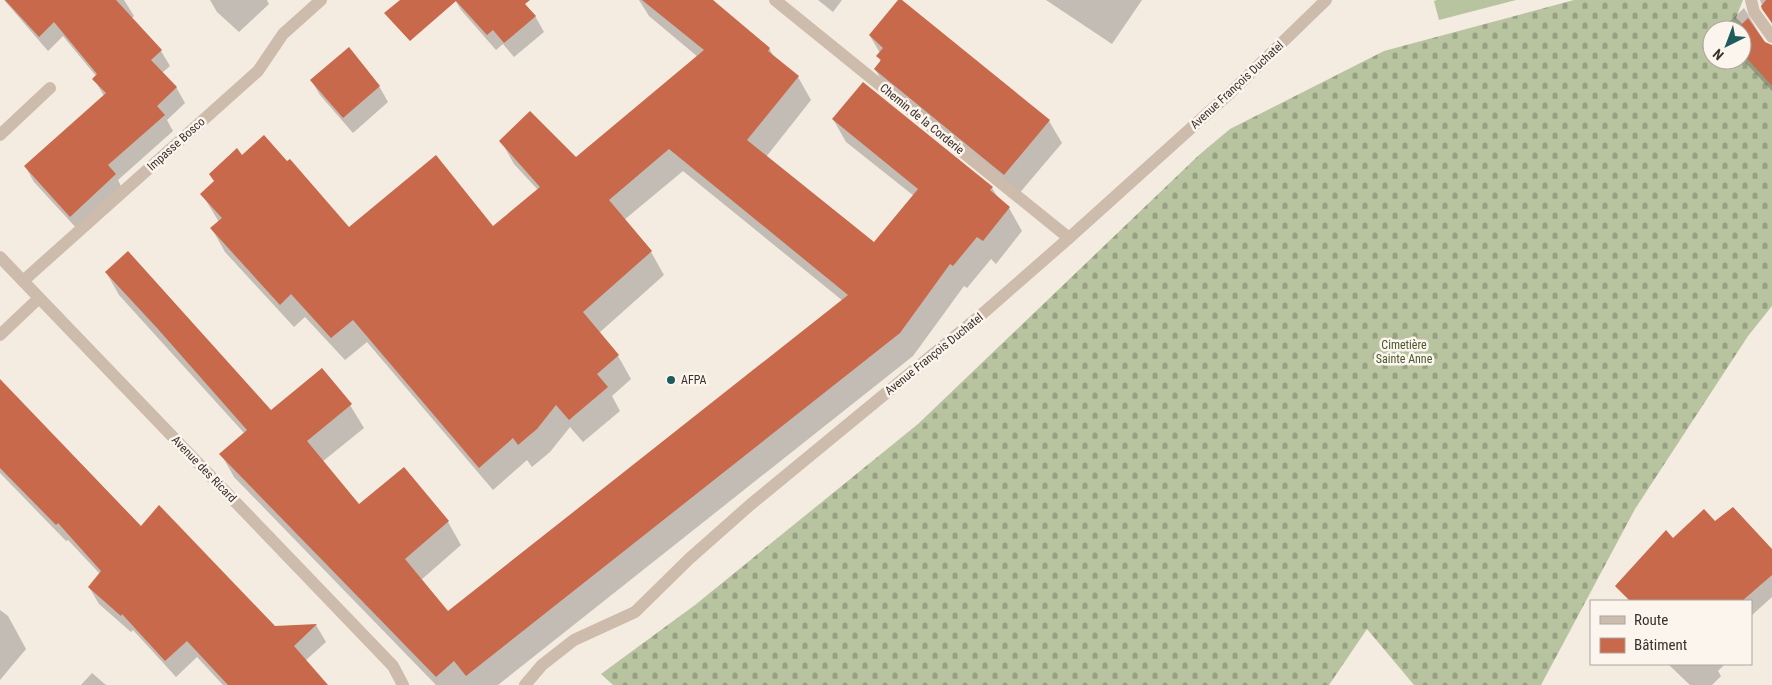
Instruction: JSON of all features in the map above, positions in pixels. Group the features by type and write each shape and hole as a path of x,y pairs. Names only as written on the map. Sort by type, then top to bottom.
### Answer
{"street":[{"name":"Impasse Bosco","path":"23,281 258,71 283,34 321,0"},
{"name":"Chemin de la Corderie","path":"775,0 1069,238"},
{"name":"Avenue François Duchatel","path":"525,685 542,666 574,640 635,612 689,559 750,505 981,315 1069,238 1230,93 1326,0"},
{"path":"1751,0 1754,12 1772,37"},
{"path":"0,135 50,88"},
{"name":"Avenue des Ricard","path":"0,257 394,666 403,685"},
{"path":"0,335 39,298"}],"green space":[{"path":"1516,0 1439,20 1434,1"},
{"name":"Cimetière Sainte Anne","path":"1574,0 1743,0 1736,18 1738,20 1702,20 1702,70 1752,70 1752,32 1772,50 1772,306 1748,336 1635,509 1541,685 1414,685 1367,629 1329,685 613,685 601,674 695,605 918,424 1199,155 1230,129 1384,51"}],"building":[{"path":"5,0 116,0 162,50 151,60 177,87 157,106 165,115 108,165 116,174 70,217 24,166 106,93 92,79 97,74 54,22 39,37"},
{"path":"400,0 530,0 525,4 536,16 504,43 493,30 487,35 456,1 410,41 384,13"},
{"path":"642,0 713,0 770,48 768,51 799,76 747,140 874,242 918,189 832,119 863,82 993,187 990,190 1010,207 983,241 977,237 953,266 950,264 900,333 466,676 454,661 436,677 219,454 247,430 105,272 128,251 271,410 322,368 352,404 307,441 359,504 404,467 449,521 405,559 448,611 848,295 669,149 609,200 652,251 583,312 619,355 597,374 608,387 569,420 556,405 537,429 518,445 513,438 479,468 353,320 331,338 291,294 280,305 210,228 222,218 200,194 214,181 209,174 237,148 242,155 264,135 287,161 290,159 349,227 436,155 493,226 540,187 499,141 530,111 576,157 704,50"},
{"path":"898,0 902,0 1050,120 1004,175 874,69 881,60 876,56 883,48 869,35"},
{"path":"1766,0 1772,0 1772,23 1761,6"},
{"path":"1752,24 1765,42 1772,45 1772,86 1752,64"},
{"path":"349,47 380,86 343,118 310,80"},
{"path":"0,379 141,526 159,505 275,626 317,624 294,646 328,685 228,685 187,641 165,661 122,614 121,616 88,587 101,571 58,523 56,525 0,468"},
{"path":"1733,507 1772,549 1772,575 1743,600 1629,600 1615,586 1666,530 1673,538 1704,509 1715,521"}],"place":[{"name":"AFPA","path":"671,380"}]}
